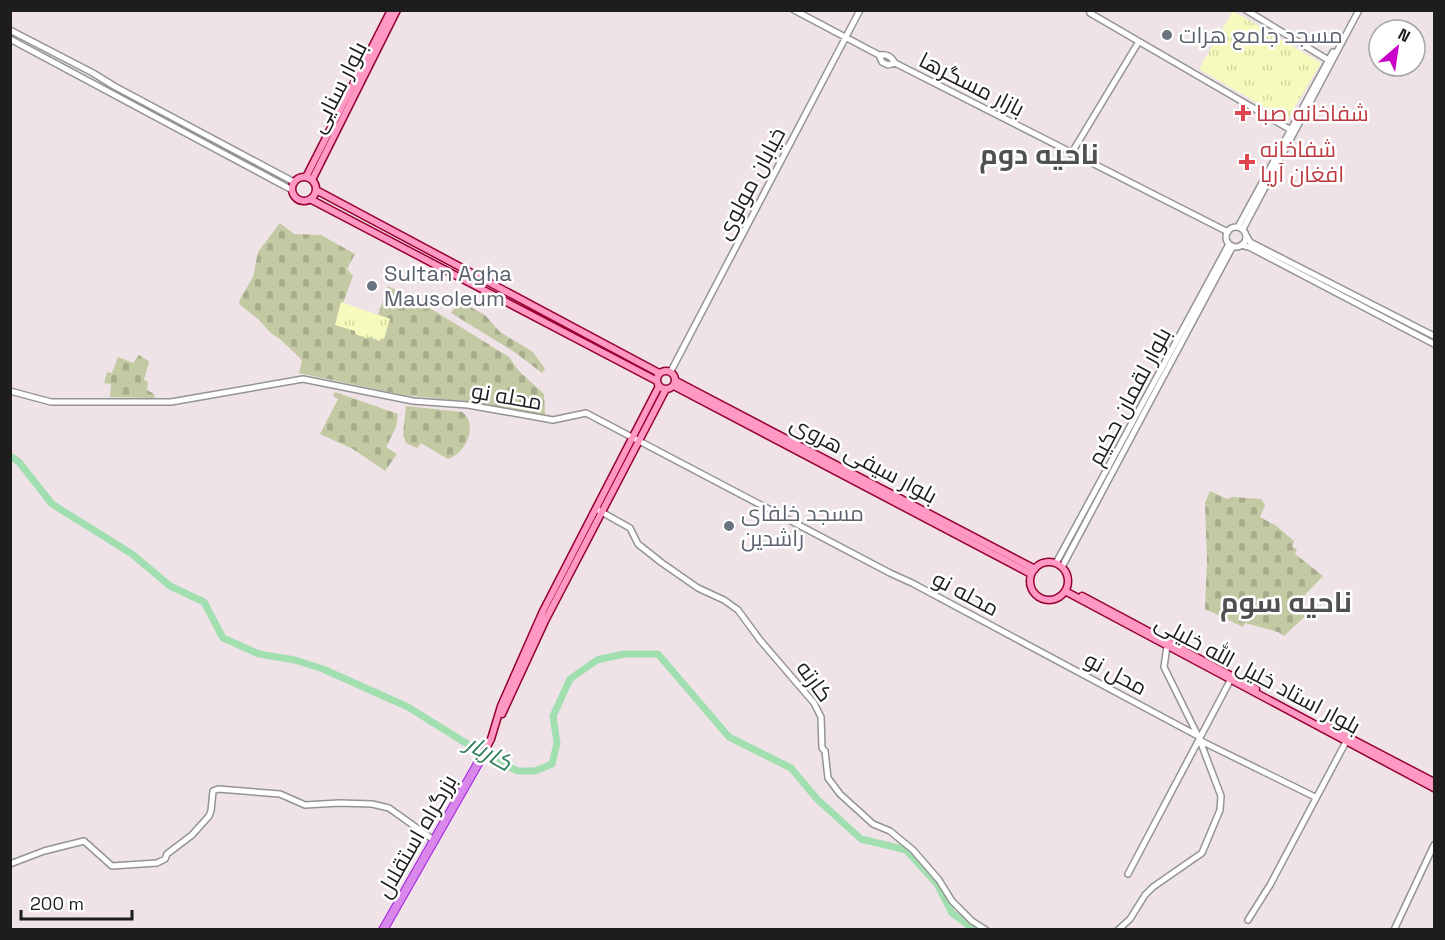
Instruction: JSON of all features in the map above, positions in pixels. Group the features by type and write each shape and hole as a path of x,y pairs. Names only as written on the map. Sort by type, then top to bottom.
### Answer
{"highway":[{"name":"بزرگراه استقلال","path":"383,930 480,760"}],"main road":[{"name":"بلوار سنایی","path":"309,178 391,10"},
{"name":"بلوار سنایی","path":"309,178 397,10"},
{"path":"299,177 309,178 316,190 659,374 666,370 671,371 675,376 675,383 661,386 310,199 298,199 292,190 294,182 299,177"},
{"path":"310,199 316,190"},
{"path":"418,256 423,247"},
{"path":"546,323 550,315"},
{"path":"480,760 491,739 501,706 543,611 636,438 661,386 659,374"},
{"name":"بلوار سیفی هروی","path":"675,383 1033,572"},
{"path":"1045,563 1061,565 1068,577 1066,590 1062,596 1052,600 1041,598 1031,588 1033,572 1045,563"},
{"name":"بلوار استاد خلیل الله خلیلی","path":"1066,590 1167,646 1232,678"},
{"name":"بلوار استاد خلیل الله خلیلی","path":"1066,590 1292,709 1434,788"},
{"name":"بلوار استاد خلیل الله خلیلی","path":"1347,739 1434,782"}],"street":[{"name":"بازار مسگرها","path":"794,10 879,55 886,54 895,63 1228,232"},
{"name":"خیابان مولوی","path":"671,371 860,10"},
{"path":"1245,10 1330,61"},
{"path":"1242,231 1357,10"},
{"path":"1091,12 1138,42 1291,130"},
{"path":"10,30 294,182"},
{"path":"10,39 292,190"},
{"path":"1071,154 1138,42"},
{"path":"1241,245 1245,242 1242,231 1291,130 1330,61"},
{"path":"238,161 242,153"},
{"path":"1434,336 1250,242 1242,231 1232,228 1228,232 1226,238 1231,245 1249,247 1434,344"},
{"name":"بلوار لقمان حکیم","path":"1061,565 1231,245"},
{"name":"محله نو","path":"10,392 51,402 171,402 303,379 407,400 468,405 553,420 586,413 1018,640"},
{"name":"کارته","path":"598,510 630,528 638,544 662,563 698,588 724,600 738,610 760,640 814,703 821,717 822,748 825,751 828,778 840,794 873,824 890,831 913,850 939,880 957,906 972,921 986,930"},
{"name":"محل نو","path":"1018,640 1199,738 1315,797"},
{"path":"1118,930 1130,919 1145,895 1153,887 1202,853 1220,810 1221,796 1199,738 1164,667 1167,646"},
{"path":"1128,874 1232,678"},
{"path":"1248,920 1270,885 1347,739"},
{"path":"10,864 44,851 84,841 112,866 157,863 192,835 209,816 213,791 218,789 280,794 305,805 339,802 372,804 389,808 435,841"},
{"path":"1394,930 1434,845"}],"green space":[{"path":"1233,11 1321,63 1287,120 1199,69"},
{"path":"280,223 294,234 321,235 355,254 347,269 353,276 342,303 351,323 359,332 381,338 390,319 378,315 388,286 433,310 509,357 518,370 544,394 545,415 472,402 403,395 299,373 302,360 240,305 239,301 253,277 258,252"},
{"path":"459,301 485,315 500,332 533,352 545,369 542,373 516,353 451,313"},
{"path":"341,302 390,319 384,339 381,338 380,341 369,337 368,339 355,334 355,331 335,325"},
{"path":"139,355 149,361 144,380 148,382 147,390 154,394 155,398 110,397 111,384 104,383 107,372 112,373 118,357 133,363"},
{"path":"335,392 398,414 396,427 386,447 397,454 385,471 353,449 320,434 338,399 333,396"},
{"path":"406,406 462,412 469,420 470,426 463,447 448,459 421,443 417,448 406,443 403,435"},
{"path":"1210,491 1227,499 1232,497 1261,499 1265,505 1260,517 1275,525 1294,541 1292,547 1297,549 1295,554 1323,576 1299,601 1312,610 1284,636 1278,632 1245,623 1243,627 1205,609 1207,559 1205,503"}],"waterway":[{"name":"کاربار","path":"10,456 19,462 52,504 132,554 170,586 204,602 223,638 259,654 295,660 323,669 408,707 493,760 518,771 535,771 552,764 557,743 553,716 570,679 597,660 624,654 658,654 729,737 791,768 817,799 861,839 906,850 937,884 952,913 975,930"}],"place":[{"name":"مسجد جامع هرات","path":"1167,35"},
{"name":"شفاخانه صبا","path":"1243,113"},
{"name":"شفاخانه افغان آریا","path":"1247,162"},
{"name":"Sultan Agha Mausoleum","path":"372,286"},
{"name":"مسجد خلفای راشدین","path":"729,526"}],"district":[{"name":"ناحیه دوم","path":"1039,154"},
{"name":"ناحیه سوم","path":"1286,602"}]}
